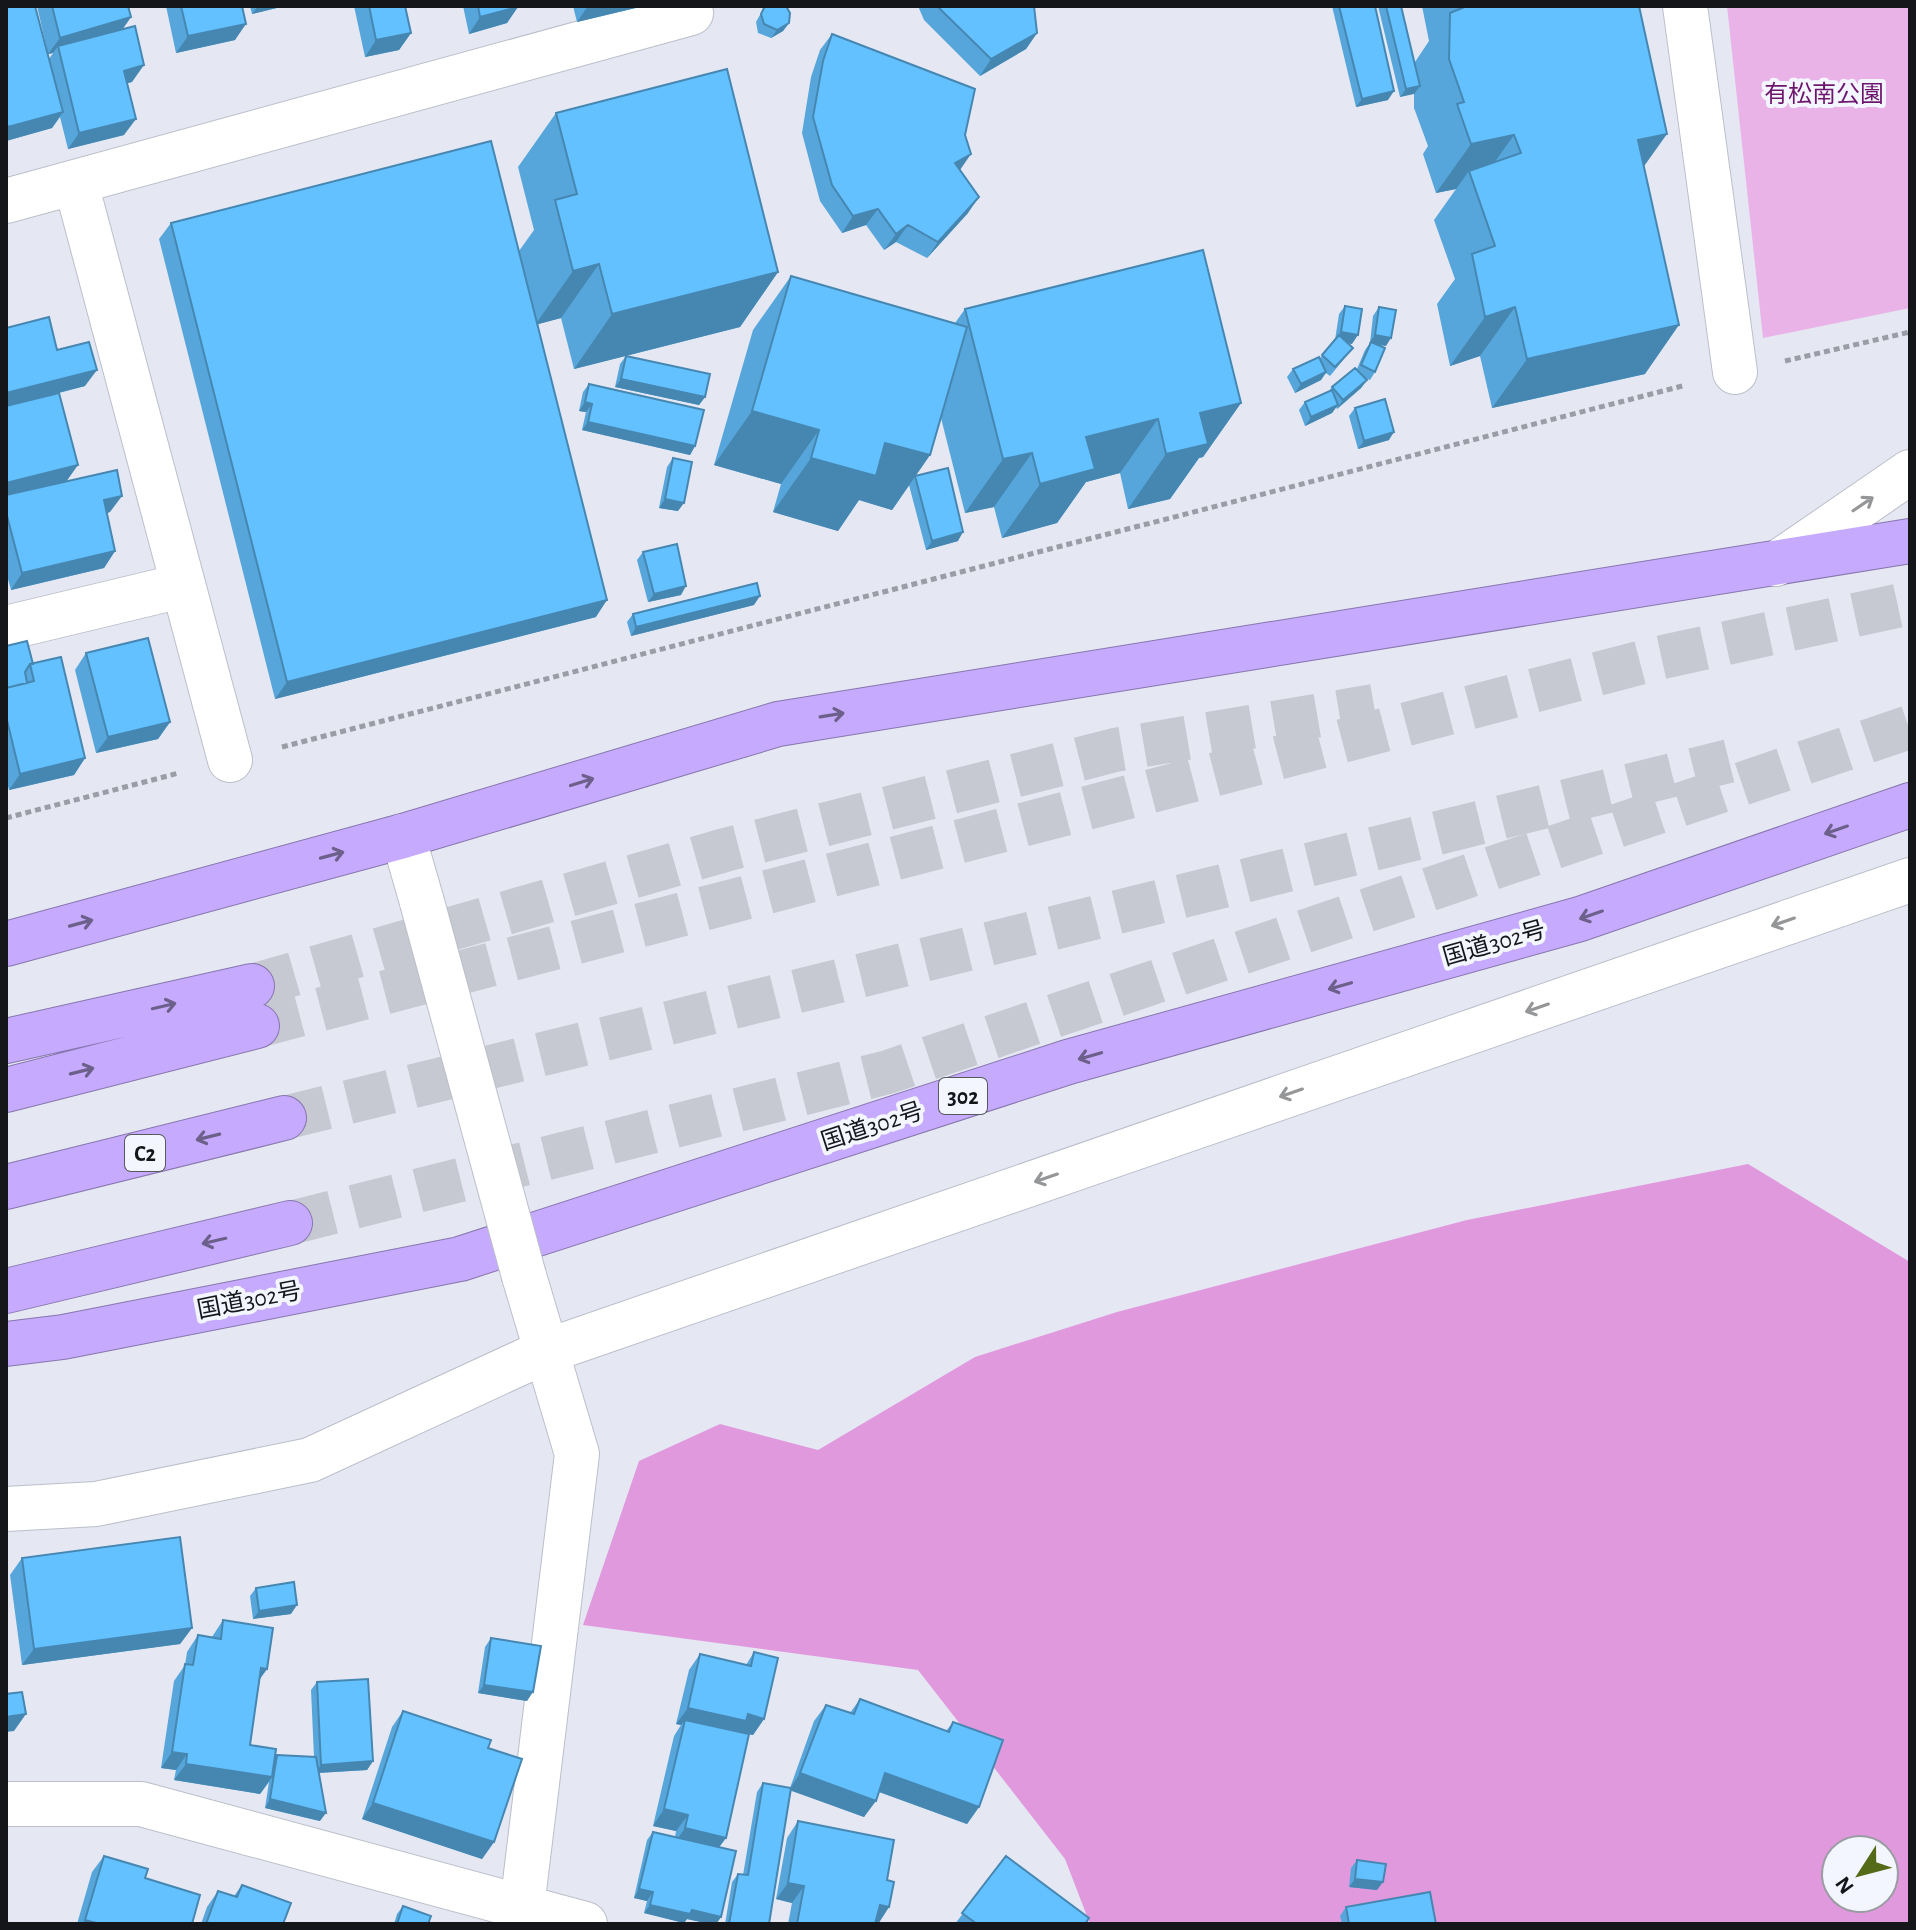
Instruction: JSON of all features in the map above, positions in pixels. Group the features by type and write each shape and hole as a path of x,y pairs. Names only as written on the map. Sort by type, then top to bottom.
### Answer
{"highway":[{"path":"6,944 403,836 778,724 1910,541"},
{"name":"国道302号","path":"6,1344 63,1337 460,1259 1068,1062 1580,919 1910,805"},
{"path":"6,1041 254,1006 6,1090"},
{"name":"C2","path":"6,1187 284,1118"},
{"path":"6,1291 290,1223"}],"street":[{"path":"6,201 691,13 690,6"},
{"path":"1685,6 1735,372"},
{"path":"76,184 230,760"},
{"path":"1776,564 1910,472"},
{"path":"6,628 181,586"},
{"path":"403,836 544,1352 577,1454 522,1907"},
{"path":"6,1509 96,1504 310,1460 544,1352 1910,880"},
{"path":"6,1804 141,1804 585,1924"}],"path":[{"path":"6,818 1735,372 1910,332"}],"green space":[{"name":"有松南公園","path":"1727,6 1910,6 1910,308 1763,338"}],"shaded area":[{"path":"1748,1164 1910,1262 1910,1924 1090,1924 1065,1859 918,1670 583,1625 639,1461 720,1424 818,1450 975,1357 1117,1312 1467,1220"}],"building":[{"path":"6,6 35,6 63,112 8,127 6,121"},
{"path":"52,6 128,6 131,17 60,38"},
{"path":"181,6 242,6 246,24 188,36"},
{"path":"369,6 405,6 411,33 376,40"},
{"path":"478,6 518,6 518,7 480,17"},
{"path":"765,6 786,6 790,13 789,23 777,30 764,24 761,14"},
{"path":"937,6 1034,6 1037,33 991,59"},
{"path":"1339,6 1375,6 1394,91 1362,99"},
{"path":"1386,6 1401,6 1420,86 1406,89"},
{"path":"1467,6 1639,6 1667,134 1638,140 1679,325 1527,359 1515,307 1485,317 1472,254 1495,246 1469,171 1521,153 1514,135 1471,144 1457,104 1464,102 1449,59 1450,13"},
{"path":"135,26 144,65 124,71 136,119 79,133 58,46"},
{"path":"832,34 975,89 965,135 971,154 955,163 979,197 938,242 908,225 896,234 878,209 853,216 832,185 813,117 823,61"},
{"path":"727,69 778,272 612,314 599,264 573,271 555,200 577,194 556,113"},
{"path":"491,141 607,600 287,682 171,223"},
{"path":"1203,250 1241,403 1200,413 1208,444 1166,454 1158,419 1086,437 1095,469 1040,484 1032,453 1003,459 965,309"},
{"path":"791,276 967,327 930,455 885,443 876,476 811,458 819,430 752,411"},
{"path":"1345,306 1362,309 1358,335 1341,332"},
{"path":"1379,307 1396,310 1391,338 1375,335"},
{"path":"49,317 57,350 89,342 97,370 6,393 6,328"},
{"path":"1339,335 1353,348 1335,367 1322,355"},
{"path":"1371,342 1385,348 1375,372 1361,365"},
{"path":"626,356 710,374 705,397 621,379"},
{"path":"1319,357 1326,372 1301,384 1293,369"},
{"path":"1355,368 1367,380 1343,400 1332,387"},
{"path":"589,384 704,410 695,446 588,422 592,404 585,402"},
{"path":"1332,390 1338,405 1311,417 1305,402"},
{"path":"59,393 78,465 6,483 6,406"},
{"path":"1385,399 1394,432 1364,441 1355,408"},
{"path":"673,458 692,462 684,503 665,499"},
{"path":"948,468 963,532 932,541 915,476"},
{"path":"117,470 122,496 104,500 115,551 22,573 6,512 6,495"},
{"path":"677,544 686,586 654,594 643,552"},
{"path":"757,583 760,596 636,627 633,614"},
{"path":"148,638 170,722 108,737 86,653"},
{"path":"27,641 33,664 25,672 27,683 6,688 6,646"},
{"path":"61,657 85,758 20,774 6,716 6,688 34,681 30,664"},
{"path":"180,1537 192,1628 34,1649 22,1558"},
{"path":"294,1582 297,1605 259,1611 256,1588"},
{"path":"223,1620 273,1628 267,1669 261,1668 250,1745 276,1749 272,1777 186,1764 187,1754 172,1752 185,1664 193,1665 198,1635 221,1639"},
{"path":"491,1638 541,1646 533,1692 484,1685"},
{"path":"754,1652 778,1658 764,1719 748,1714 746,1721 688,1708 700,1654 751,1666"},
{"path":"368,1679 373,1761 321,1765 317,1682"},
{"path":"22,1692 26,1714 6,1717 6,1694"},
{"path":"860,1699 949,1732 953,1722 1003,1740 979,1807 885,1773 876,1801 800,1773 826,1705 854,1714"},
{"path":"403,1711 491,1740 488,1748 522,1759 494,1842 373,1803"},
{"path":"685,1720 749,1734 726,1838 685,1828 688,1815 664,1809"},
{"path":"277,1755 316,1757 326,1813 270,1799"},
{"path":"763,1783 791,1788 769,1924 729,1924 738,1874 748,1875"},
{"path":"798,1821 894,1840 887,1880 894,1882 889,1907 880,1905 875,1924 797,1924 804,1886 788,1883"},
{"path":"653,1832 736,1851 721,1917 650,1905 653,1892 639,1889"},
{"path":"104,1856 148,1869 145,1878 200,1895 192,1924 100,1924 85,1920"},
{"path":"1006,1856 1089,1918 1085,1924 977,1924 962,1913"},
{"path":"1357,1860 1386,1864 1383,1882 1355,1879"},
{"path":"242,1885 291,1903 283,1924 206,1924 218,1891 237,1897"},
{"path":"1430,1892 1436,1924 1349,1924 1346,1907"},
{"path":"403,1906 431,1916 428,1924 397,1924"}],"tunnel":[{"path":"257,1026 1658,658 1910,603"},
{"path":"252,986 725,850 1115,750 1374,706"},
{"path":"290,1223 888,1072 1910,727"},
{"path":"284,1118 1729,761"}]}
